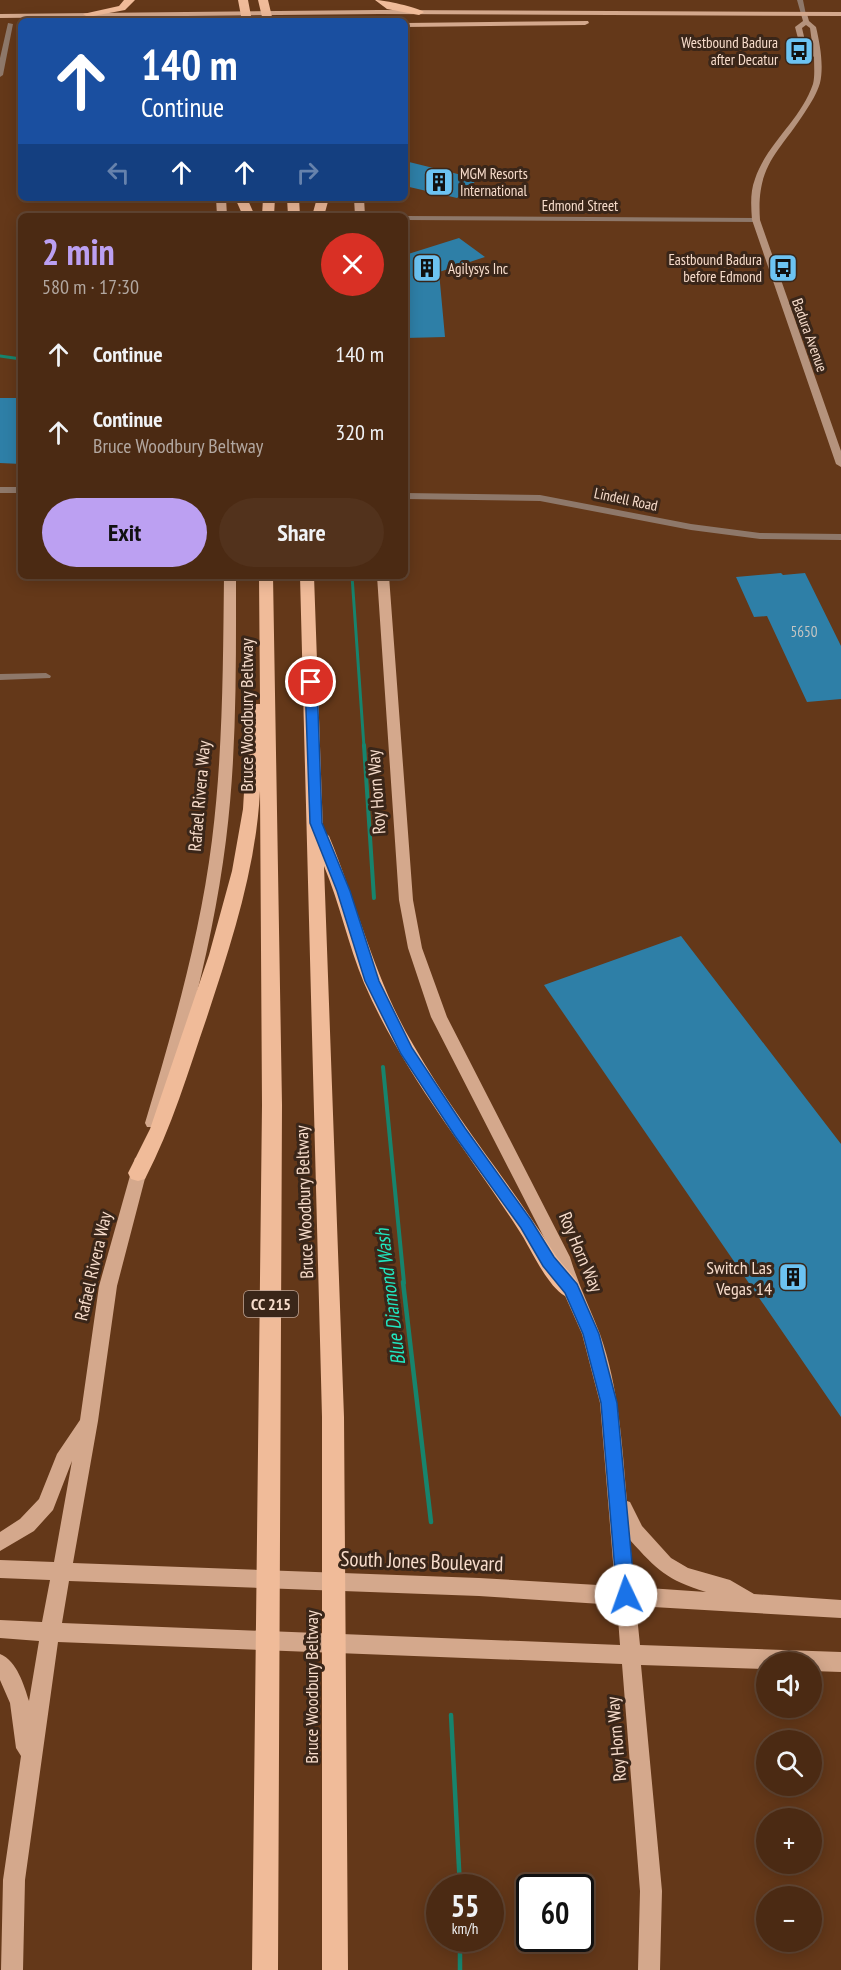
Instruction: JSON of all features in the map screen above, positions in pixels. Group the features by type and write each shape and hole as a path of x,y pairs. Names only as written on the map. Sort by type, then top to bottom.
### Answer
{"highway":[{"path":"88,14 122,8 130,0"},
{"path":"136,17 139,0"},
{"path":"378,0 390,7 419,12"},
{"path":"378,0 379,17"},
{"path":"263,1 267,18"},
{"path":"244,2 247,18"},
{"name":"Bruce Woodbury Beltway","path":"265,1970 272,1128 266,579"},
{"name":"Bruce Woodbury Beltway","path":"307,579 333,1417 335,1970"},
{"path":"138,1173 160,1129 218,955 241,871 251,809 259,669 268,638"},
{"path":"316,823 344,891 372,981 406,1050 460,1132 526,1224 548,1262 571,1289"}],"main road":[{"path":"0,16 88,14 136,17 379,17 419,12 805,18 841,22"},
{"path":"408,27 805,18 841,14"},
{"name":"Badura Avenue","path":"815,55 802,46 798,27 805,18 813,27 818,46 815,55 818,70 817,83 809,99 763,164 754,188 756,220 841,464"},
{"path":"0,24 18,24"},
{"name":"Rafael Rivera Way","path":"12,1970 14,1880 28,1776 89,1421 108,1286 191,989 214,874 226,765 230,579"},
{"name":"Roy Horn Way","path":"383,579 406,900 415,948 439,1017 562,1257 571,1289 591,1334 609,1403 651,1892 650,1970"},
{"path":"0,1542 27,1525 46,1504 63,1460 89,1421"},
{"path":"619,1500 635,1532 664,1564 683,1576 730,1589 752,1604"},
{"name":"South Jones Boulevard","path":"0,1569 423,1585 841,1609"},
{"path":"0,1629 186,1639 841,1662"},
{"path":"0,1664 14,1683 21,1702 28,1776"}],"street":[{"name":"Badura Avenue","path":"800,0 805,18"},
{"path":"0,75 10,24"},
{"name":"Edmond Street","path":"408,218 756,220"},
{"path":"0,490 18,490"},
{"name":"Lindell Road","path":"408,496 540,498 725,532 760,536 841,537"},
{"path":"0,676 46,676"}],"building":[{"name":"MGM Resorts International","path":"408,162 478,179 457,198 408,187"},
{"path":"459,238 485,257 439,272 445,337 408,338 408,254"},
{"path":"0,398 18,398 18,464 0,463"},
{"path":"781,573 783,575 805,573 841,646 841,699 807,702 767,616 754,617 736,577"},
{"name":"Switch Las Vegas 14","path":"681,936 841,1144 841,1417 544,985"}],"waterway":[{"path":"0,356 18,359"},
{"path":"352,579 364,747"},
{"path":"364,745 374,898"},
{"name":"Blue Diamond Wash","path":"383,1067 404,1283"},
{"name":"Blue Diamond Wash","path":"403,1282 431,1522"},
{"name":"Blue Diamond Wash","path":"451,1715 459,1874"},
{"name":"Blue Diamond Wash","path":"460,1952 460,1970"}],"place":[{"name":"Westbound Badura after Decatur","path":"799,51"},
{"name":"MGM Resorts International","path":"439,182"},
{"name":"Agilysys Inc","path":"427,268"},
{"name":"Eastbound Badura before Edmond","path":"783,268"},
{"name":"Switch Las Vegas 14","path":"793,1277"}],"route":[{"path":"311,682 316,823 344,891 372,981 406,1050 460,1132 526,1224 548,1262 571,1289 591,1334 609,1403 626,1595"}]}
